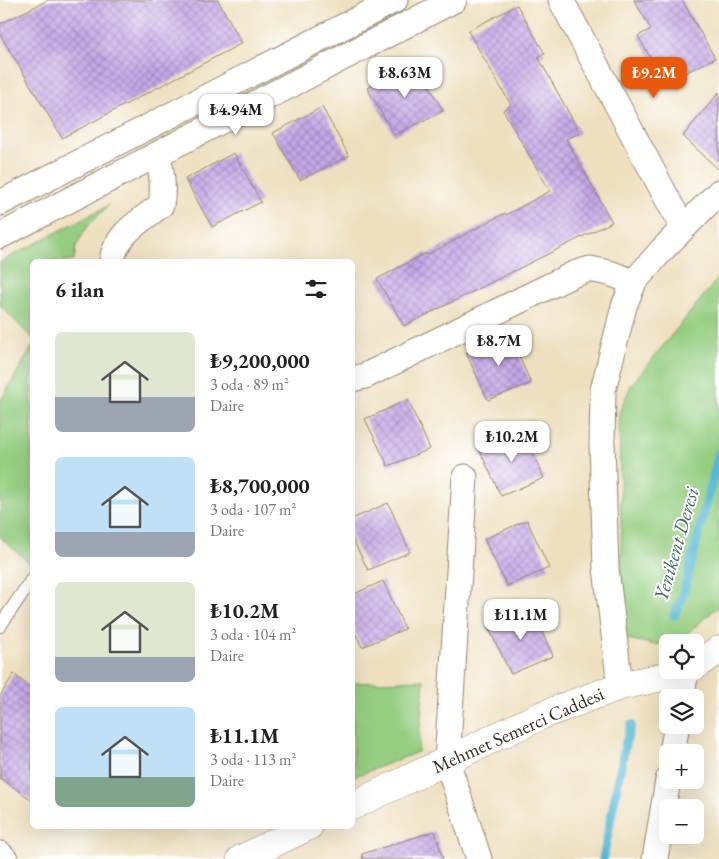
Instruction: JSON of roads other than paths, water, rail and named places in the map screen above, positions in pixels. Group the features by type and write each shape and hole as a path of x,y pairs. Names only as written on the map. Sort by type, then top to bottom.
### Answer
{"street":[{"path":"0,203 395,0"},
{"path":"0,236 454,0"},
{"path":"561,0 689,222"},
{"path":"577,0 689,222"},
{"path":"112,259 120,239 127,231 161,205 163,191 157,155"},
{"path":"620,686 606,568 602,444 603,390 624,306 634,282 661,251 719,192"},
{"path":"355,378 364,376 574,274 590,269 609,272 634,282"},
{"path":"465,476 447,761 479,859"},
{"name":"Mehmet Semerci Caddesi","path":"704,663 719,650"},
{"name":"Mehmet Semerci Caddesi","path":"355,805 540,716 620,686 668,679"},
{"path":"655,859 667,789"},
{"path":"241,859 303,829"},
{"path":"0,854 5,859"}],"lane":[{"path":"0,626 30,582"}],"waterway":[{"name":"Yenikent Deresi","path":"674,615 682,599 719,453"},
{"path":"603,859 625,745 631,725"}]}
